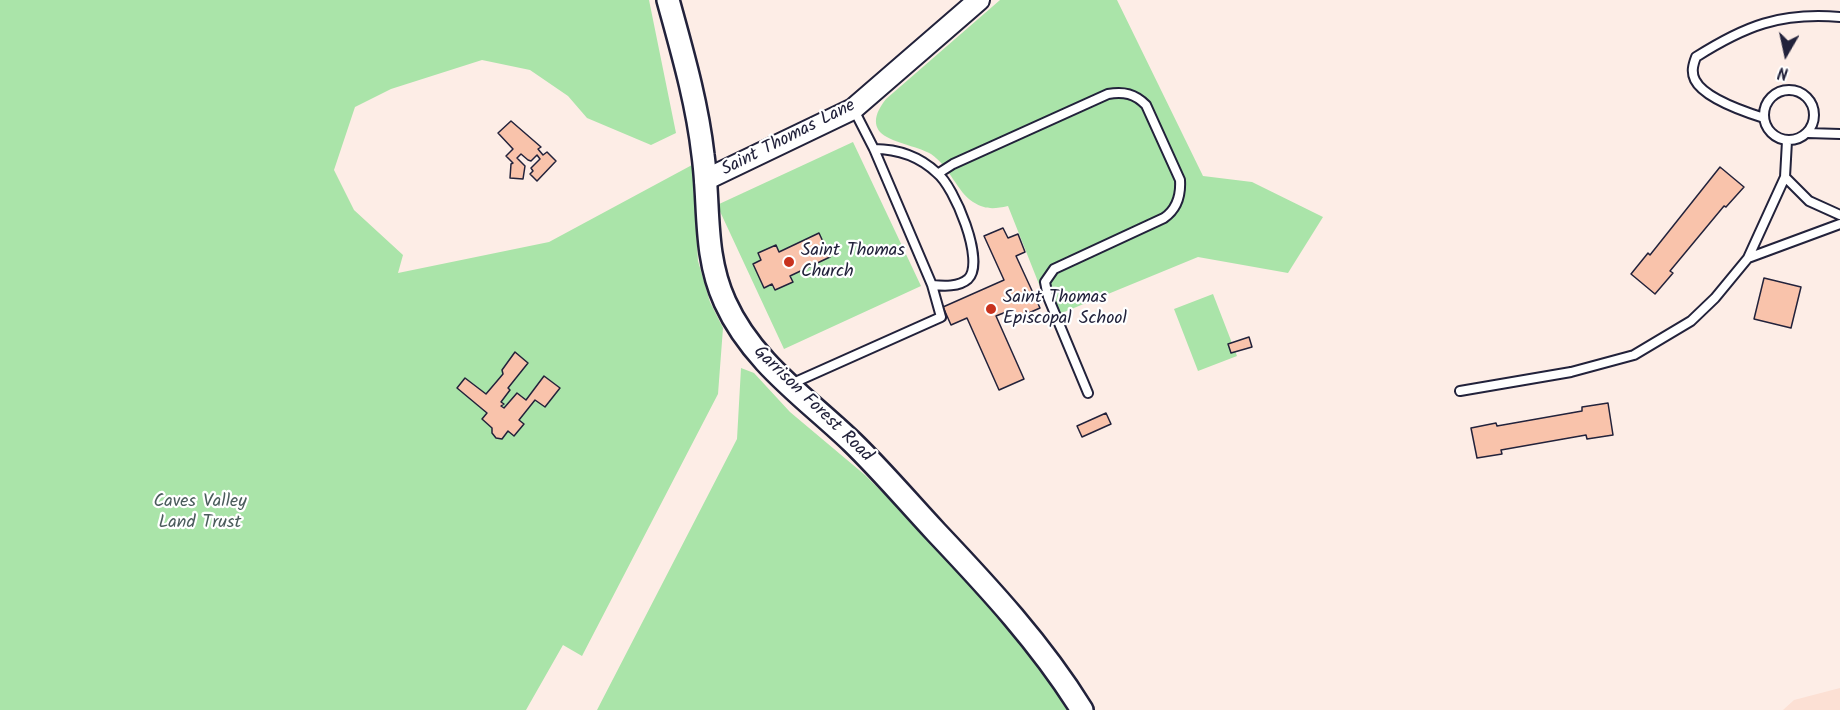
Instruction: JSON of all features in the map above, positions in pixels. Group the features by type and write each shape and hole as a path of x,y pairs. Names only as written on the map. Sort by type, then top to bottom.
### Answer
{"main road":[{"name":"Garrison Forest Road","path":"668,0 698,119 705,180 708,244 725,302 754,351 853,443 1007,608 1046,656 1082,710"}],"street":[{"name":"Saint Thomas Lane","path":"705,180 853,109 980,0"}],"lane":[{"path":"1764,117 1738,111 1695,82 1692,70 1696,57 1744,28 1766,22 1820,15 1840,17"},
{"path":"1808,133 1815,118 1811,101 1800,92 1786,90 1777,92 1769,99 1764,117 1767,128 1776,137 1787,141 1796,140 1808,133 1840,134"},
{"path":"939,173 953,164 1108,94 1128,93 1138,97 1146,105 1180,180 1181,190 1175,208 1164,218 1054,269 1045,282 1048,297 1089,393"},
{"path":"789,385 941,317 933,285 874,148 853,109"},
{"path":"1460,391 1571,372 1634,355 1691,321 1715,298 1748,258 1785,177 1787,141"},
{"path":"874,148 894,149 915,158 939,173 956,198 975,257 974,270 959,284 933,285"},
{"path":"1785,177 1809,201 1840,215"},
{"path":"1748,258 1840,224"}],"shaded area":[{"path":"1840,688 1840,710 1783,710 1794,700"}],"green space":[{"name":"Caves Valley Land Trust","path":"0,0 649,0 676,133 651,145 587,118 568,96 530,70 482,60 391,89 355,107 334,170 354,210 403,255 398,273 549,242 692,165 698,261 710,302 723,328 718,394 582,656 563,645 526,710 0,710"},
{"path":"1000,0 1117,0 1203,176 1252,182 1323,217 1288,273 1198,257 1052,317 1008,206 990,208 973,202 931,154 884,135 877,128 876,123 879,110 886,99"},
{"path":"853,142 921,286 784,349 717,205","holes":["819,234 830,257 790,276 793,282 775,290 753,264 761,260 758,253 776,245 779,252"]},
{"path":"1213,294 1237,356 1198,371 1174,309"},
{"path":"741,368 754,373 790,412 865,475 1000,610 1069,710 597,710 737,439"}],"building":[{"path":"511,121 541,147 538,149 543,155 547,152 556,161 537,181 530,174 533,171 531,168 540,159 537,155 531,161 521,154 517,158 525,166 523,179 510,178 513,163 506,156 513,149 498,133"},
{"path":"1720,167 1744,187 1726,207 1724,206 1670,271 1673,273 1655,294 1631,274 1648,253 1650,255"},
{"name":"Saint Thomas Episcopal School","path":"1003,228 1008,238 1018,234 1025,252 1016,256 1040,308 1015,319 1011,310 996,316 1024,379 999,390 967,318 951,325 943,307 1004,280 984,236"},
{"name":"Saint Thomas Church","path":"819,233 830,257 790,276 793,282 775,290 772,284 764,288 753,264 761,260 758,253 776,245 779,252"},
{"path":"1764,278 1801,287 1791,328 1754,319"},
{"path":"1249,337 1252,347 1231,353 1228,344"},
{"path":"515,352 528,363 508,388 510,390 501,402 504,404 501,406 504,408 517,393 526,400 544,376 560,388 545,407 535,400 519,420 524,424 514,436 508,431 502,439 496,438 492,433 492,428 482,419 487,413 457,388 465,378 486,394 503,374 502,370"},
{"path":"1608,403 1613,435 1587,439 1586,435 1501,450 1502,454 1477,458 1471,428 1496,423 1497,426 1582,411 1582,407"},
{"path":"1106,413 1111,424 1082,437 1077,426"}],"place":[{"name":"Saint Thomas Church","path":"789,262"},
{"name":"Saint Thomas Episcopal School","path":"991,309"}]}
